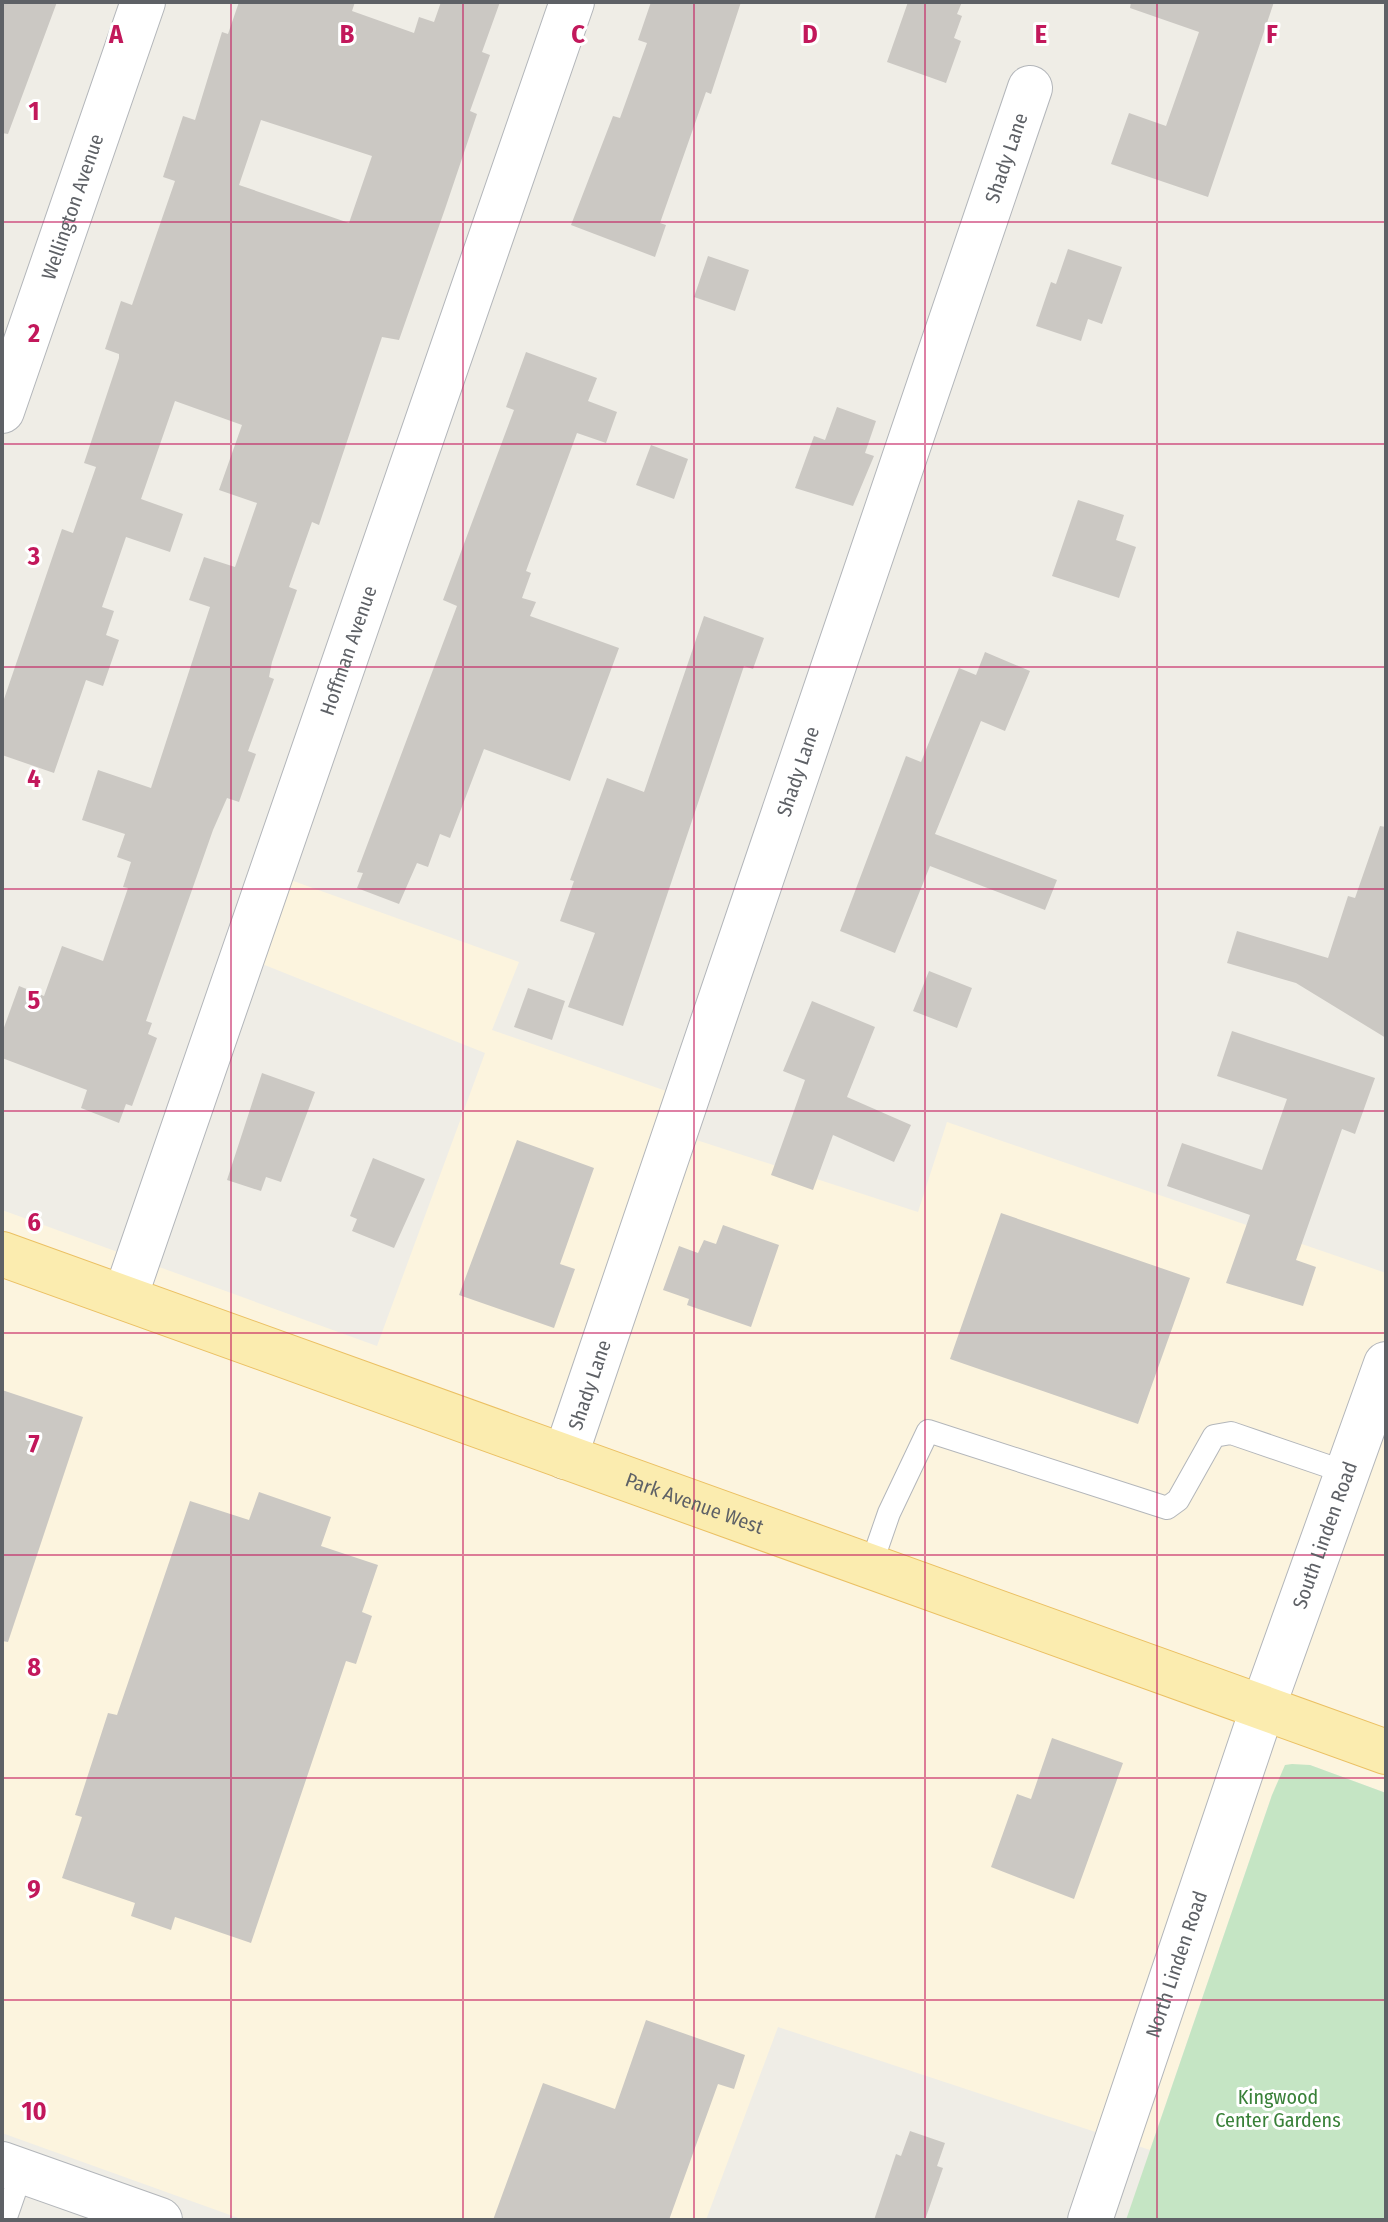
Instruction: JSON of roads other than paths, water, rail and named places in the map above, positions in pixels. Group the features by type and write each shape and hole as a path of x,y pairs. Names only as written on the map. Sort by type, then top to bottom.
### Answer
{"main road":[{"name":"Park Avenue West","path":"2,1254 1386,1752"}],"street":[{"name":"Wellington Avenue","path":"6,384 143,2"},
{"name":"Hoffman Avenue","path":"125,1297 572,2"},
{"name":"Shady Lane","path":"565,1457 1030,88"},
{"name":"South Linden Road","path":"1263,1707 1386,1364"},
{"name":"North Linden Road","path":"1090,2220 1263,1707"},
{"path":"12,2168 160,2220"}],"lane":[{"path":"871,1565 889,1513 928,1431 1167,1508 1178,1500 1214,1436 1231,1433 1348,1473"},
{"path":"5,2220 12,2168"}],"park label":[{"name":"Kingwood Center Gardens","path":"1278,2108"}]}
